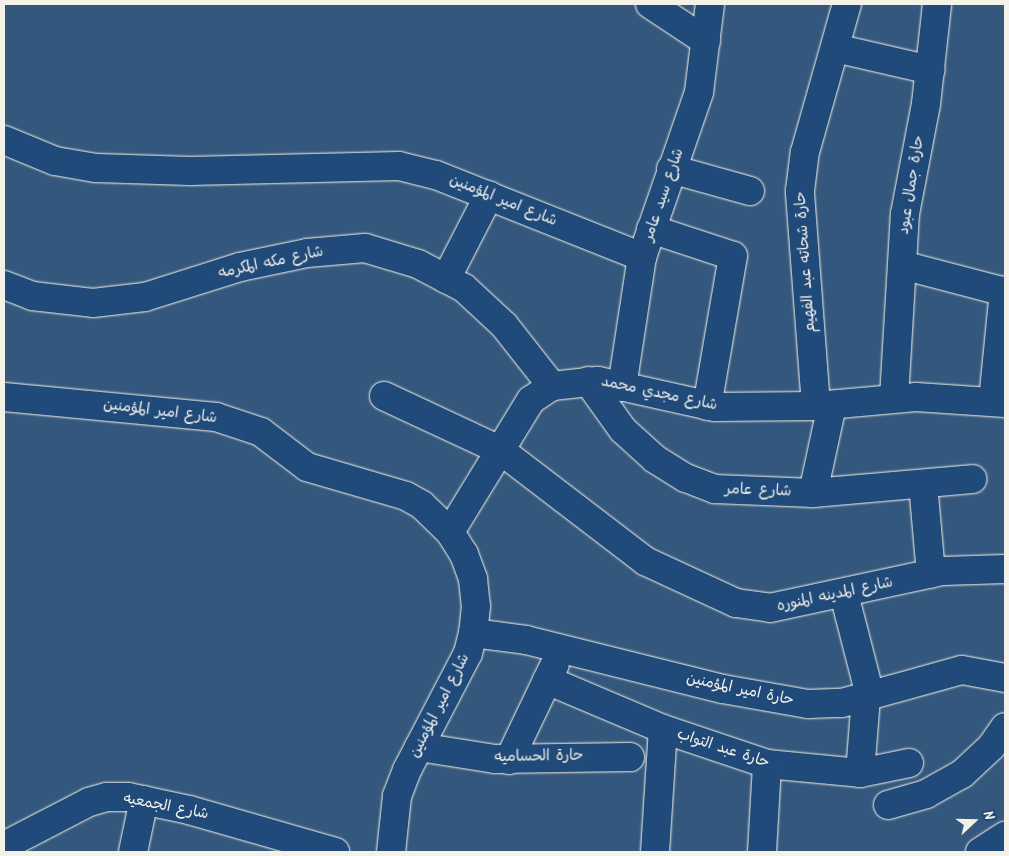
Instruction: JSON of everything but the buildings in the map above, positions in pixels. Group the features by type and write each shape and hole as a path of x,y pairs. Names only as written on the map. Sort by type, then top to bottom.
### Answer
{"street":[{"path":"650,4 706,41"},
{"name":"شارع سيد عامر","path":"622,387 642,257 699,92 710,4"},
{"name":"حارة شحاته عبد الفهيم","path":"813,492 824,406 800,190 805,152 847,4"},
{"name":"حارة جمال عبود","path":"894,398 905,214 930,70 937,4"},
{"path":"835,48 930,70"},
{"name":"شارع امير المؤمنين","path":"4,140 55,161 96,168 190,171 359,164 399,166 436,175 642,257"},
{"path":"671,169 750,191"},
{"path":"446,279 489,195"},
{"path":"651,228 733,256 707,406"},
{"name":"شارع مكه المكرمه","path":"4,285 32,296 93,303 146,296 240,267 306,252 365,248 418,264 464,288 504,325 552,386"},
{"path":"902,265 1005,291 999,402"},
{"name":"شارع مجدي محمد","path":"450,532 531,400 552,386 588,381 707,406 824,406 894,398 999,402"},
{"name":"شارع عامر","path":"588,381 623,430 655,459 686,478 715,489 813,492 972,479"},
{"name":"شارع المدينه المنوره","path":"384,396 500,450 645,561 736,603 770,608 844,594 931,574 992,568 1005,569"},
{"name":"شارع امير المؤمنين","path":"4,397 216,417 262,432 306,466 406,496 422,505 450,532 464,554 473,580 476,606 474,633 468,653 419,747 397,796 390,852"},
{"path":"923,484 931,574"},
{"path":"844,594 868,696 860,773"},
{"name":"حارة امير المؤمنين","path":"474,633 562,648 723,689 793,702 827,704 868,696 962,670 1005,678"},
{"path":"509,760 562,648"},
{"name":"حارة عبد التواب","path":"547,680 663,729 767,764 860,773 909,763"},
{"path":"655,852 663,729"},
{"path":"888,805 926,794 955,778 1000,743"},
{"name":"حارة الحساميه","path":"419,747 509,760 630,757"},
{"path":"762,852 767,764"},
{"name":"شارع الجمعيه","path":"4,846 88,802 107,797 144,800 253,827 335,852"},
{"path":"132,852 144,800"},
{"path":"980,852 1005,836"}]}
